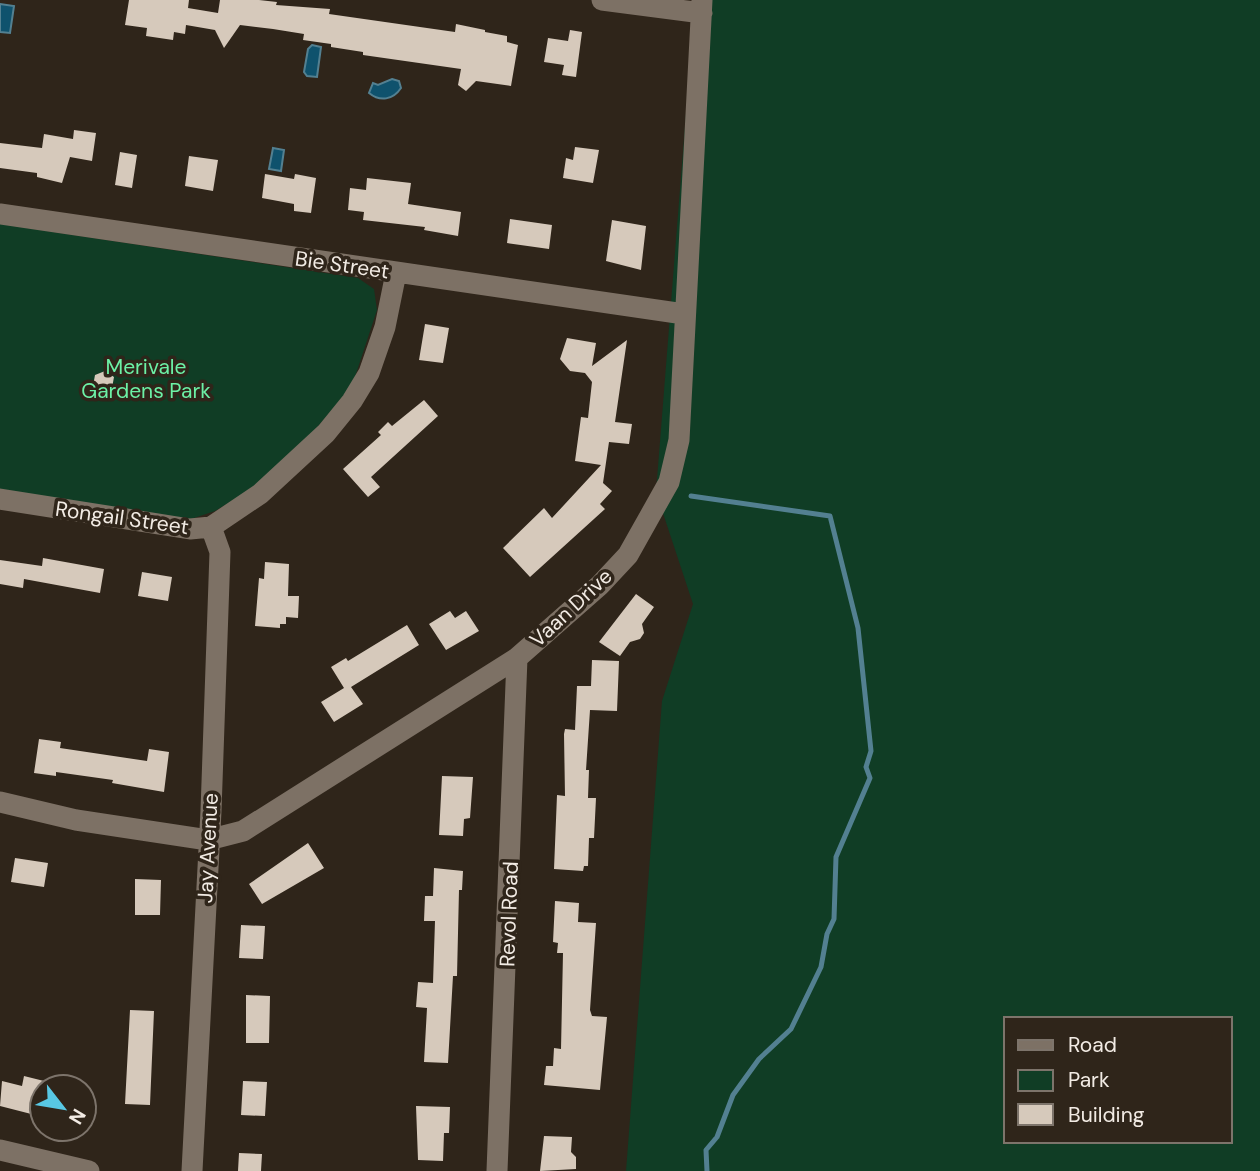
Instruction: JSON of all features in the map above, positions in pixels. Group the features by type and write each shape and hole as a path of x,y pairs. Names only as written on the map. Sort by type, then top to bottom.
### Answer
{"street":[{"path":"602,0 702,7"},
{"name":"Vaan Drive","path":"0,802 76,820 208,841 243,831 517,658 600,585 628,555 669,482 679,440 702,7"},
{"name":"Bie Street","path":"0,214 684,314"},
{"name":"Rongail Street","path":"0,499 190,529 211,527 260,494 326,433 352,401 369,373 385,327 396,273"},
{"name":"Jay Avenue","path":"192,1171 220,552 211,527"},
{"name":"Revol Road","path":"497,1171 517,658"},
{"path":"0,1150 89,1171"}],"green space":[{"path":"695,0 1260,0 1260,1171 626,1171 662,701 693,604 656,492"},
{"name":"Merivale Gardens Park","path":"0,224 358,278 374,289 377,310 352,386 309,437 255,487 215,511 188,520 0,489"}],"water":[{"path":"0,4 14,6 10,33 0,32"},
{"path":"312,45 321,47 317,77 307,76 304,72 308,49"},
{"path":"392,79 399,81 401,88 394,95 382,99 369,93 373,83 378,85"},
{"path":"273,148 284,150 281,171 269,169"}],"building":[{"path":"129,0 189,0 188,8 218,13 220,0 277,2 276,5 330,9 329,14 455,32 456,24 507,36 507,42 518,45 511,86 476,81 466,91 458,85 461,69 363,55 363,52 331,47 331,44 303,40 304,34 240,25 224,48 215,30 186,25 185,34 174,32 173,40 146,36 147,28 125,25"},
{"path":"570,30 582,32 576,77 562,75 564,65 544,62 548,38 568,41"},
{"path":"74,130 96,133 92,161 70,157 62,183 37,177 37,173 0,168 0,143 42,148 44,134 73,139"},
{"path":"575,147 599,150 593,183 563,178 566,158 573,160"},
{"path":"120,152 137,155 132,188 115,185"},
{"path":"189,156 218,160 213,191 185,186"},
{"path":"265,174 294,179 295,174 316,178 311,213 294,211 294,204 262,198"},
{"path":"367,178 411,183 408,204 461,212 458,236 424,230 425,227 363,220 364,212 348,210 350,188 366,190"},
{"path":"510,219 552,225 549,249 507,243"},
{"path":"612,220 646,226 641,270 606,261"},
{"path":"425,324 449,328 443,363 419,360"},
{"path":"567,338 596,343 592,366 627,340 615,422 632,424 629,444 609,442 603,483 612,491 600,504 605,509 530,577 503,548 544,508 552,518 601,465 575,461 581,417 588,418 592,382 585,373 570,371 560,359"},
{"path":"105,371 114,377 112,388 102,393 93,386 95,375"},
{"path":"424,400 438,416 371,477 380,487 368,497 343,469 381,435 378,432 388,422 392,426"},
{"path":"43,558 104,569 100,593 24,579 23,588 0,584 0,560 42,566"},
{"path":"265,562 289,564 288,596 299,596 298,618 286,617 286,624 280,624 280,628 255,626 259,578 264,579"},
{"path":"142,572 172,577 168,601 138,596"},
{"path":"636,594 654,607 642,624 644,633 640,639 630,642 620,656 599,642"},
{"path":"450,611 455,618 466,611 479,631 446,650 429,624"},
{"path":"407,625 419,645 351,687 363,704 334,722 321,702 344,688 331,667 346,658 348,661"},
{"path":"592,660 619,661 617,711 590,710 586,770 589,770 588,798 596,798 594,838 589,838 588,866 584,866 583,871 554,869 557,795 565,796 564,734 565,729 575,730 577,686 591,686"},
{"path":"39,739 61,742 60,748 147,761 149,749 169,752 164,792 112,783 113,780 56,772 56,776 34,773"},
{"path":"442,776 473,777 470,818 464,819 463,836 439,835"},
{"path":"308,843 324,868 262,904 249,884"},
{"path":"15,858 48,863 44,887 11,882"},
{"path":"434,868 463,871 462,890 459,890 457,976 453,976 448,1063 424,1062 427,1008 416,1007 418,982 433,983 435,921 424,921 425,896 433,896"},
{"path":"135,879 161,880 160,915 135,915"},
{"path":"555,901 579,903 578,922 596,923 590,1010 592,1016 607,1017 600,1090 544,1085 546,1066 553,1066 554,1048 561,1049 563,953 557,953 558,943 553,942"},
{"path":"241,925 265,926 263,959 239,958"},
{"path":"246,995 270,996 269,1043 246,1043"},
{"path":"130,1010 154,1011 150,1105 125,1104"},
{"path":"24,1076 28,1077 28,1113 0,1106 2,1081 22,1086"},
{"path":"243,1081 267,1082 265,1116 241,1115"},
{"path":"416,1106 450,1107 449,1133 444,1133 443,1161 418,1160"},
{"path":"544,1136 572,1137 571,1152 576,1157 576,1169 540,1171"},
{"path":"239,1153 262,1154 261,1171 238,1171"}],"waterway":[{"path":"691,496 830,516 858,628 871,751 866,767 870,778 836,857 834,919 827,934 821,967 791,1029 759,1059 733,1095 717,1137 706,1150 707,1171"}]}
